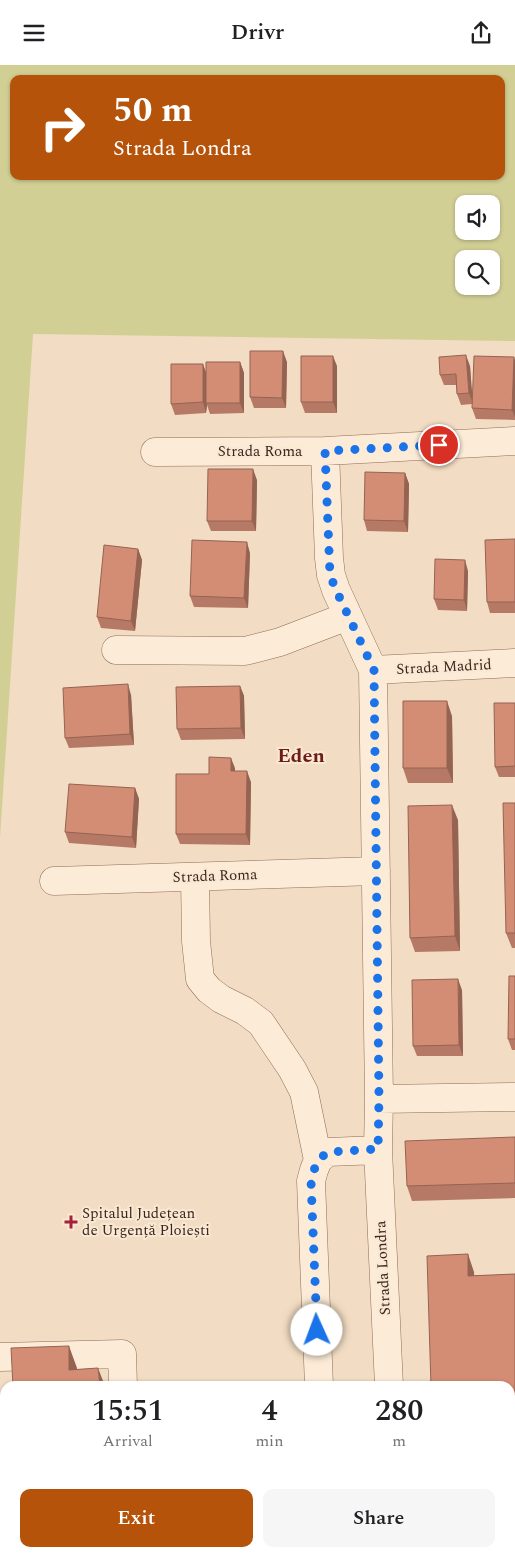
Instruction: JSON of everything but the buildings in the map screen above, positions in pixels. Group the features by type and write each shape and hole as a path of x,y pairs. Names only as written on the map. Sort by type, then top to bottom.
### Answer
{"street":[{"name":"Strada Roma","path":"155,452 325,451 515,441"},
{"name":"Strada Londra","path":"325,451 330,575 374,670 378,1149 389,1381"},
{"path":"116,650 245,651 280,642 348,616"},
{"name":"Strada Madrid","path":"374,670 515,663"},
{"name":"Strada Roma","path":"54,881 376,871"},
{"path":"195,877 196,941 200,979 209,990 221,999 245,1011 261,1023 292,1069 304,1092 318,1160"},
{"path":"379,1099 515,1097"},
{"path":"320,1381 311,1181 318,1160 328,1152 378,1149"},
{"path":"0,1357 122,1354 123,1381"}],"shaded area":[{"path":"0,65 515,65 515,341 33,334 0,838"}],"place":[{"name":"Spitalul Județean de Urgență Ploiești","path":"71,1222"}],"district":[{"name":"Eden","path":"301,756"}],"route":[{"path":"317,1330 311,1181 318,1160 328,1152 378,1149 379,1099 374,670 330,575 325,451 439,445"}]}
